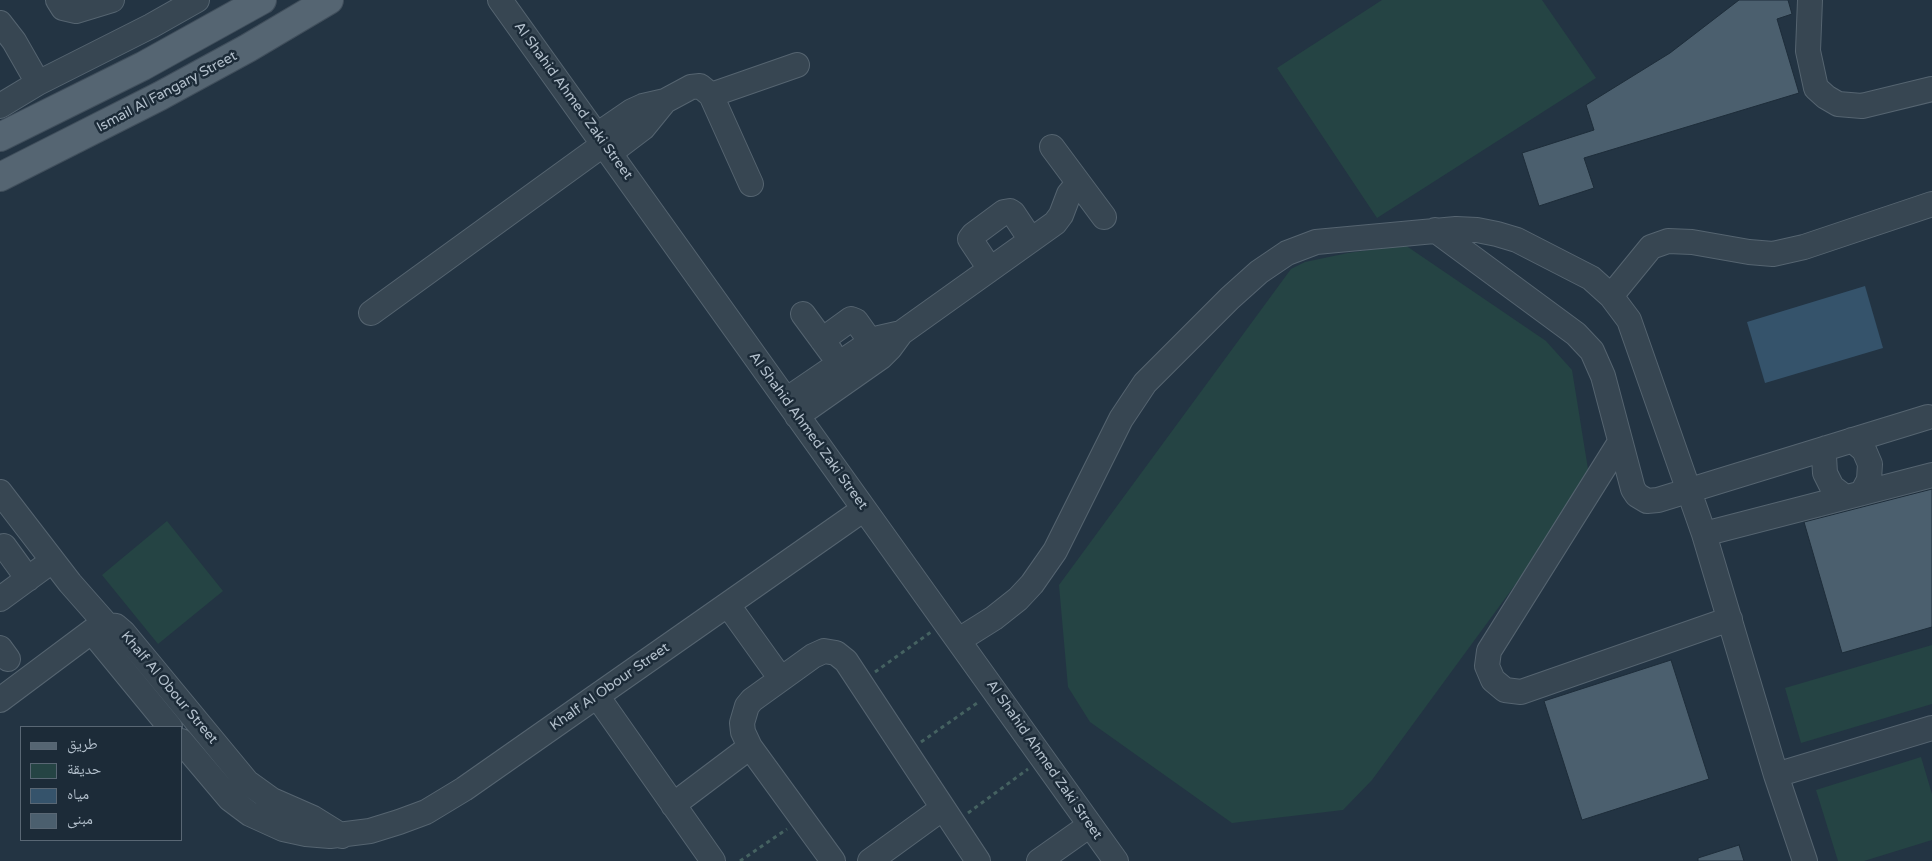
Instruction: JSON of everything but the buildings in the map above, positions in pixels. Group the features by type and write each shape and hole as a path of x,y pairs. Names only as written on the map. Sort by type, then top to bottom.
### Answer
{"main road":[{"path":"0,137 143,66 262,0"},
{"name":"Ismail Al Fangary Street","path":"0,177 160,96 248,48 329,0"}],"street":[{"path":"58,0 63,8 76,11 112,0"},
{"path":"0,106 38,83 151,26 197,0"},
{"name":"Al Shahid Ahmed Zaki Street","path":"500,0 1116,861"},
{"path":"1810,0 1808,51 1816,88 1826,98 1838,104 1862,106 1932,89"},
{"path":"0,23 14,41 38,83"},
{"path":"711,95 797,66"},
{"path":"371,313 603,144 632,111 643,106 665,101 686,88 695,86 705,88 711,95 752,184"},
{"path":"1052,148 1104,217"},
{"path":"792,408 881,357 901,333 1059,219 1069,194 1078,182"},
{"path":"1611,296 1651,247 1668,241 1692,242 1772,254 1804,247 1932,204"},
{"path":"990,269 970,239 1004,212 1010,211 1013,213 1031,240"},
{"path":"1435,230 1585,342 1599,363 1633,490 1642,499 1653,502 1928,417"},
{"path":"952,631 994,618 1018,599 1032,584 1055,551 1121,419 1145,383 1230,298 1259,272 1287,253 1316,242 1435,230 1476,230 1497,234 1517,240 1579,270 1602,286 1629,320 1704,534 1776,776 1804,861"},
{"path":"803,314 839,364"},
{"path":"822,340 851,319 856,321 871,342"},
{"path":"792,408 839,364 871,342 889,334 901,333"},
{"path":"1852,440 1864,450 1870,464 1869,480 1854,495"},
{"path":"1620,442 1489,651 1487,666 1492,680 1505,690 1521,692 1730,619"},
{"path":"1826,448 1824,456 1825,473 1832,487 1854,495"},
{"path":"1704,534 1932,475"},
{"name":"Khalf Al Obour Street","path":"0,492 52,561 169,726"},
{"name":"Khalf Al Obour Street","path":"182,742 222,790 250,814 272,825 294,832 318,836 342,836 385,827 439,805 464,789 864,509"},
{"path":"4,546 28,579"},
{"path":"0,599 52,561"},
{"path":"728,604 781,679"},
{"name":"Khalf Al Obour Street","path":"100,628 116,626 123,632 247,782 272,800 321,822 342,836"},
{"path":"0,700 100,628"},
{"path":"833,861 750,747 743,732 743,714 752,700 813,656 824,651 830,651 841,656 978,861"},
{"path":"597,696 713,861"},
{"path":"1776,776 1932,728"},
{"path":"673,804 750,747"},
{"path":"1785,801 1782,824 1787,861"},
{"path":"870,861 948,816"},
{"path":"1039,861 1090,825"}],"path":[{"path":"860,682 952,631"},
{"path":"906,752 994,691"},
{"path":"948,816 1042,759"},
{"path":"740,861 802,818"}],"green space":[{"path":"1382,0 1542,0 1596,78 1377,218 1277,68"},
{"path":"1405,245 1546,341 1572,370 1588,469 1578,499 1372,780 1343,810 1232,823 1090,722 1068,687 1059,585 1291,269 1305,262 1348,253"},
{"path":"167,521 223,591 158,644 102,575"},
{"path":"1932,645 1932,704 1801,743 1785,688"},
{"path":"1921,757 1932,794 1932,840 1864,861 1838,861 1816,790"}],"water":[{"path":"1865,286 1883,348 1765,383 1747,322"}]}
